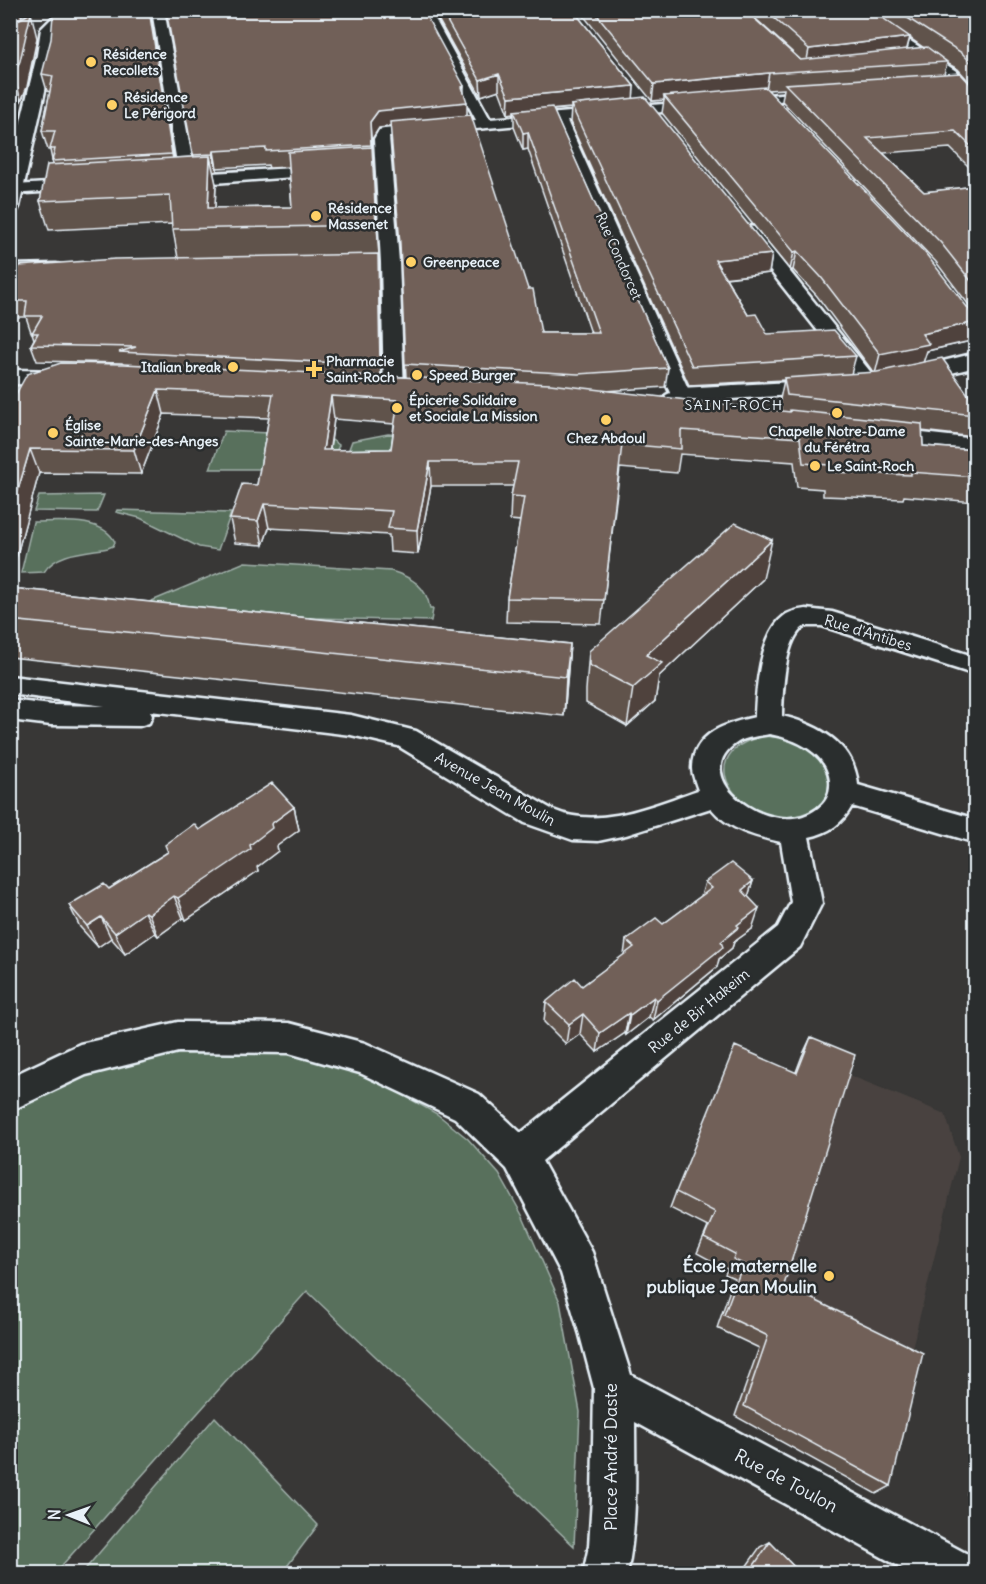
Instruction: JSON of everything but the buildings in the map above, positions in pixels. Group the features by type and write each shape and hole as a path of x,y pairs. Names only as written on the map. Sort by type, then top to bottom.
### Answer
{"main road":[{"path":"33,21 73,14"},
{"path":"10,207 43,64 48,29 73,14"},
{"path":"665,406 870,384 975,360"},
{"path":"10,377 86,378"},
{"path":"385,389 418,391"},
{"path":"665,406 703,416"},
{"path":"856,433 975,446"}],"street":[{"path":"158,10 188,180"},
{"path":"424,10 485,123"},
{"path":"854,10 961,83 975,101"},
{"path":"902,60 924,57"},
{"path":"938,85 961,83"},
{"path":"385,389 382,263 376,168 384,133 766,96 835,92"},
{"path":"636,93 664,127"},
{"path":"766,96 784,115"},
{"name":"Rue Condorcet","path":"558,116 665,406"},
{"path":"165,181 345,170"},
{"path":"15,190 95,185"},
{"path":"734,214 870,384"},
{"path":"10,270 78,269"},
{"name":"Rue d'Antibes","path":"769,724 768,698 780,644 792,623 806,616 823,618 975,666"},
{"name":"Avenue Jean Moulin","path":"10,685 351,725 406,738 554,825 596,830 715,796"},
{"name":"Avenue Jean Moulin","path":"10,710 62,715 276,716"},
{"path":"769,724 804,732 832,753 845,780 844,794 838,807 827,818 812,826 793,830 757,825 726,808 715,796 707,780 706,765 710,750 720,738 734,730 751,725 769,724"},
{"path":"844,794 886,803 975,831"},
{"name":"Rue de Bir Hakeim","path":"520,1156 789,937 807,903 793,830"},
{"name":"Place André Daste","path":"10,1095 80,1060 178,1037 289,1038 365,1059 467,1106 520,1156 578,1266 614,1388 614,1499 611,1546 605,1574"},
{"name":"Rue de Toulon","path":"614,1388 959,1574"}],"shaded area":[{"name":"École maternelle publique Jean Moulin","path":"802,1056 945,1114 959,1157 876,1494 735,1416 759,1348 717,1328 734,1278 725,1274 727,1269 697,1253 708,1227 670,1208 684,1175 788,1092"}],"green space":[{"path":"224,431 326,436 339,445 336,452 268,469 210,469"},
{"path":"388,434 500,441 354,453 349,449 352,441"},
{"path":"104,495 97,512 34,511 39,496"},
{"path":"117,510 231,513 218,550 199,547 140,518 116,512"},
{"path":"67,521 90,524 109,534 115,542 108,548 82,552 56,560 44,572 21,573 33,522"},
{"path":"245,562 391,571 405,576 422,588 430,609 433,609 431,621 123,613"},
{"path":"764,736 800,743 817,756 823,764 829,783 828,793 814,809 792,816 769,815 749,806 734,793 726,777 727,761 739,746"},
{"path":"180,1047 284,1053 369,1076 437,1114 468,1139 499,1174 522,1215 560,1302 580,1412 574,1546 307,1291 55,1573 11,1573 10,1109 97,1067"},
{"path":"215,1417 318,1525 282,1573 82,1573"}],"place":[{"name":"Résidence Recollets","path":"91,62"},
{"name":"Résidence Le Périgord","path":"112,105"},
{"name":"Résidence Massenet","path":"316,216"},
{"name":"Greenpeace","path":"411,262"},
{"name":"Italian break","path":"233,367"},
{"name":"Pharmacie Saint-Roch","path":"314,369"},
{"name":"Speed Burger","path":"417,375"},
{"name":"Épicerie Solidaire et Sociale La Mission","path":"397,408"},
{"name":"Chapelle Notre-Dame du Férétra","path":"837,413"},
{"name":"Chez Abdoul","path":"606,420"},
{"name":"Église Sainte-Marie-des-Anges","path":"53,433"},
{"name":"Le Saint-Roch","path":"815,466"},
{"name":"École maternelle publique Jean Moulin","path":"829,1276"}],"district":[{"name":"SAINT-ROCH","path":"734,405"}]}
